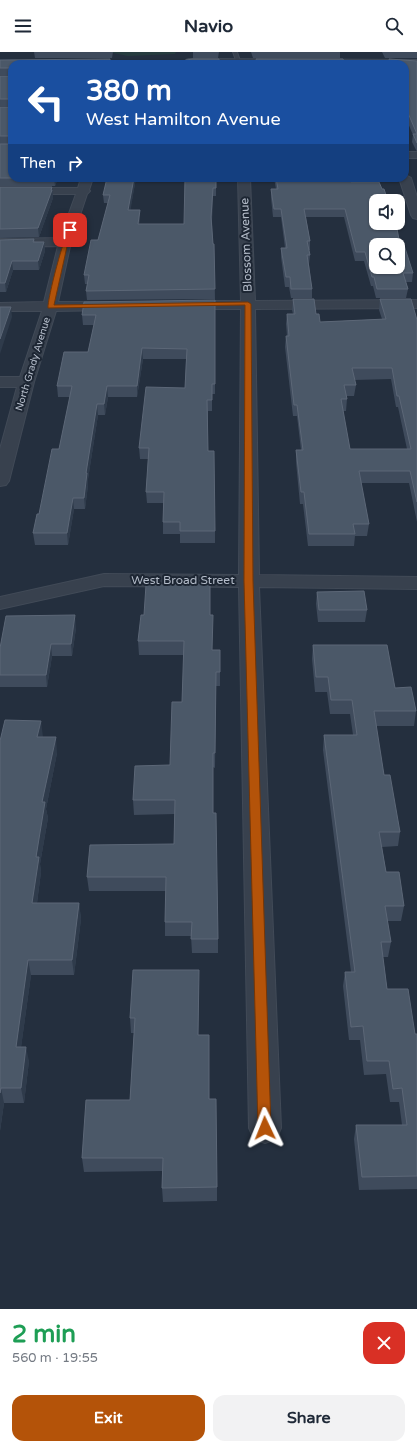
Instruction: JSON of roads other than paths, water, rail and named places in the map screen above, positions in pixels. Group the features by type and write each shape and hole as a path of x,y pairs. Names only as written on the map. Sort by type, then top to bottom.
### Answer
{"street":[{"name":"Blossom Avenue","path":"244,182 248,304 248,581 265,1128"},
{"path":"406,182 417,215"},
{"path":"0,191 85,184"},
{"name":"North Grady Avenue","path":"0,481 26,382 50,307 66,242 85,184"},
{"path":"0,243 66,242"},
{"path":"169,305 417,304"},
{"path":"0,307 129,306"},
{"path":"0,382 26,382"},
{"name":"West Broad Street","path":"0,603 104,580 417,583"}]}
